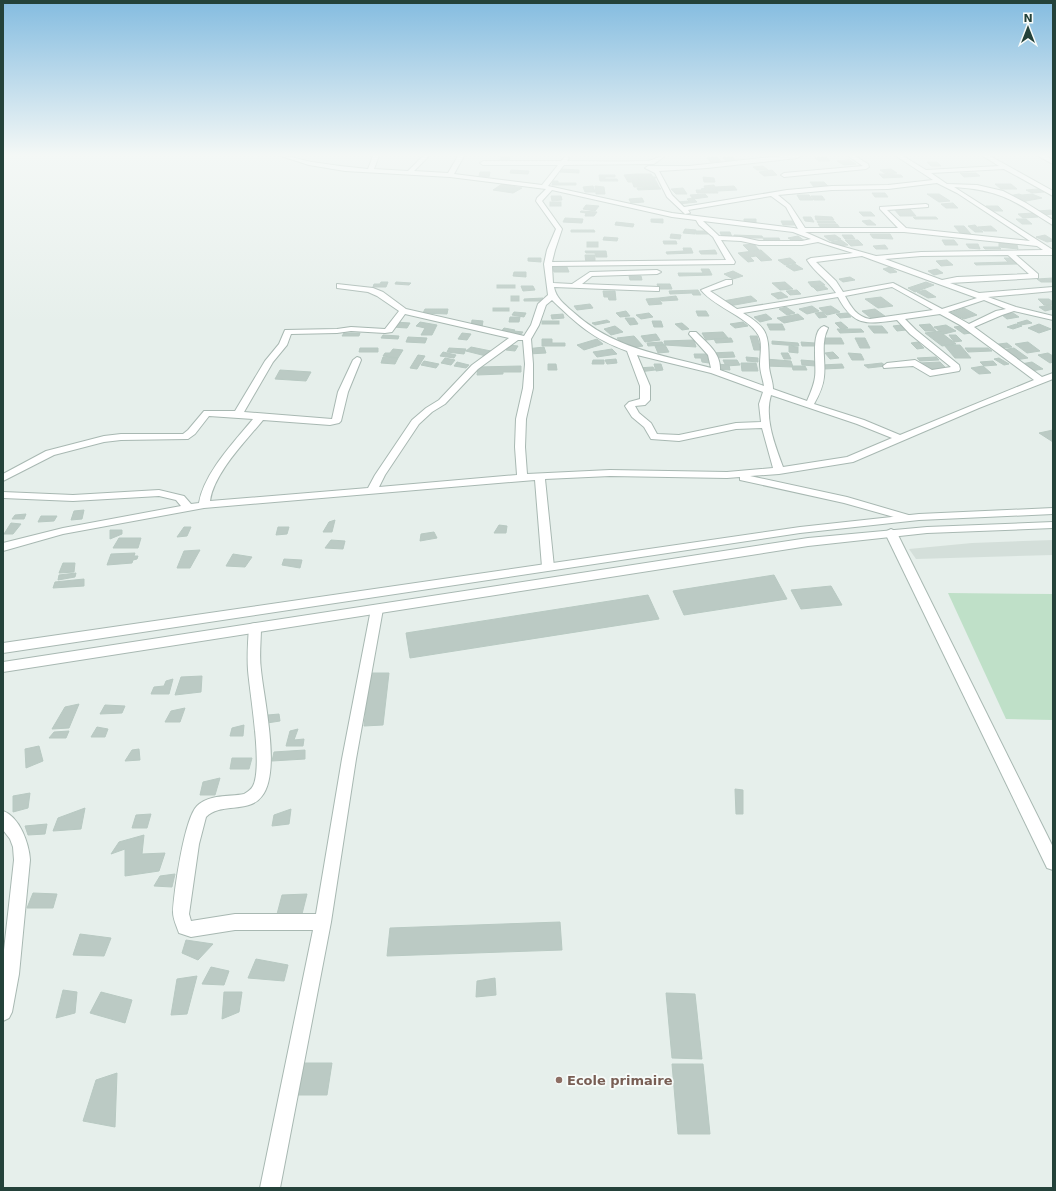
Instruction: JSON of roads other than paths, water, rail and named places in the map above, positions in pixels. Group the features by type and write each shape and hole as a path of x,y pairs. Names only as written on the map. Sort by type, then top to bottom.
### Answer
{"street":[{"path":"547,212 559,229 550,251 548,264 548,275 552,296 589,329 609,342 631,351 715,372 809,405 862,421 900,438"},
{"path":"660,212 696,219 794,230 904,230 1038,244"},
{"path":"548,264 731,262 722,250 717,238 686,212"},
{"path":"791,212 803,230"},
{"path":"886,212 904,230"},
{"path":"989,212 1052,252"},
{"path":"1035,212 1053,223"},
{"path":"794,230 819,240 873,257 980,297 1053,318"},
{"path":"717,238 741,239 766,243 802,243 819,240"},
{"path":"942,283 957,279 1035,276 1009,252"},
{"path":"873,257 921,254 1052,252"},
{"path":"864,254 811,260 832,282 850,310 862,320 870,321 943,311 971,304 980,297 1053,289"},
{"path":"574,286 590,274 657,272"},
{"path":"729,282 705,290 715,300 756,325 762,334 766,350 764,369 768,391 764,404 766,425 779,471"},
{"path":"550,284 656,289"},
{"path":"734,312 893,285 943,311 968,327 1041,381"},
{"path":"340,286 370,290 380,294 403,311 527,339"},
{"path":"522,477 520,447 521,419 528,388 529,364 527,339 535,325 542,304 552,296"},
{"path":"968,327 1014,308"},
{"path":"238,414 262,373 283,345 288,332 337,331 351,328 385,331 388,330 403,311"},
{"path":"887,366 915,363 930,373 956,369 956,367 913,332 898,317"},
{"path":"809,405 814,396 820,377 820,335 824,328"},
{"path":"693,334 713,353 716,366 715,372"},
{"path":"372,491 380,475 415,422 429,410 442,402 476,367 517,336"},
{"path":"631,351 645,386 645,400 642,403 632,404 630,408 638,419 649,426 654,437 679,438 736,426 766,425"},
{"path":"3,478 40,457 61,450 121,437 185,437 193,432 207,413 335,422 338,419 343,392 357,360"},
{"path":"3,547 63,531 204,505 266,498 372,491 540,476 610,473 727,475 779,471 849,460 1053,376"},
{"path":"204,505 204,498 208,486 260,417"},
{"path":"727,475 814,491 868,504 908,518"},
{"path":"540,476 548,567"},
{"path":"3,495 72,498 160,493 180,498 188,508"},
{"path":"3,648 800,530 908,518 1053,511"},
{"path":"3,667 808,542 927,530 1053,525"},
{"path":"891,533 1053,863"},
{"path":"657,550 667,564"},
{"path":"270,1188 323,922 349,759 377,609"},
{"path":"255,627 254,668 264,754 262,785 256,794 248,799 217,803 207,807 200,813 192,847 181,914 182,920 185,927 191,929 235,922 323,922"},
{"path":"3,820 16,835 21,847 22,860 10,974 3,1012"}],"place":[{"name":"Ecole primaire","path":"559,1080"}]}
